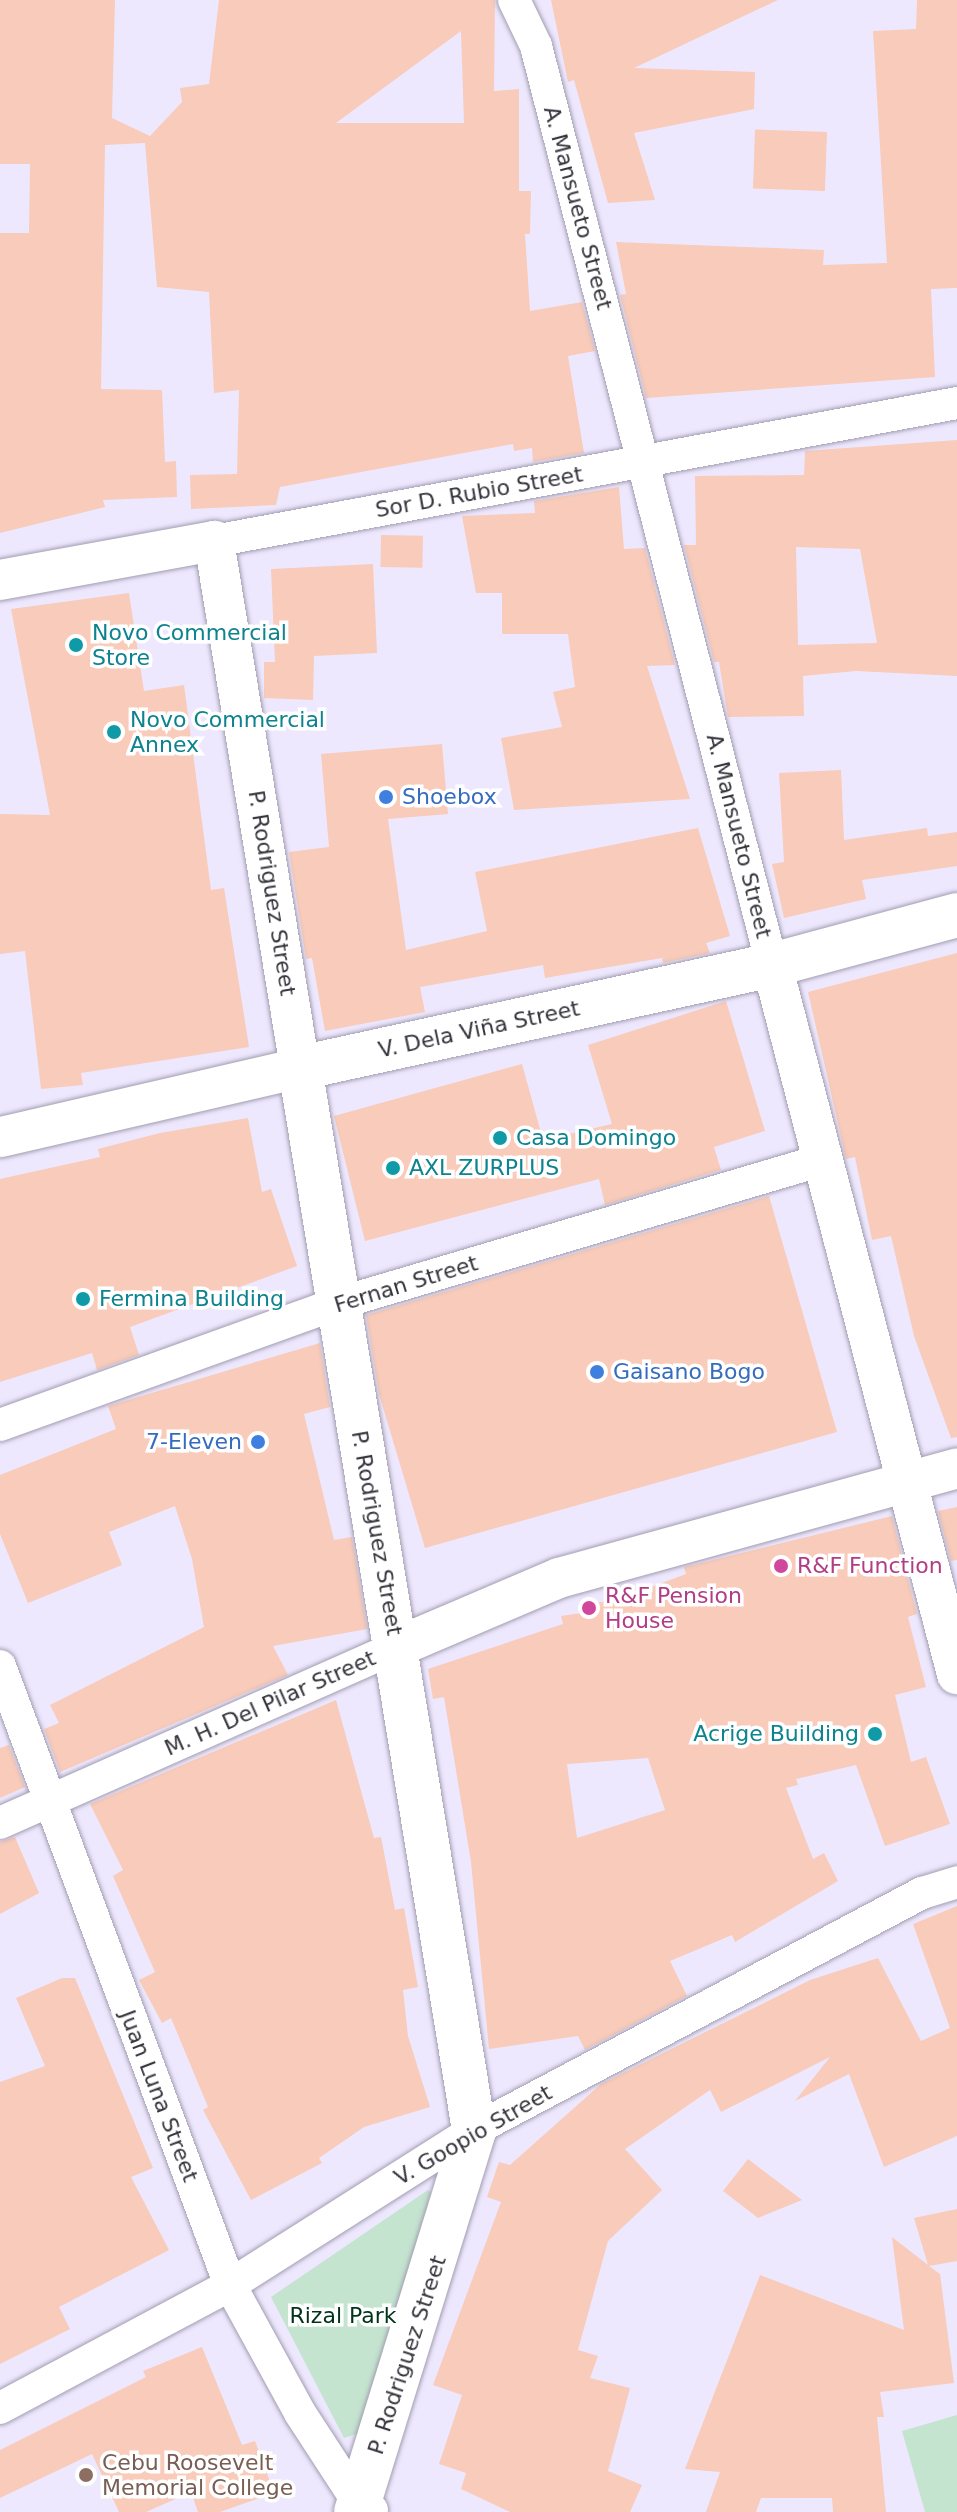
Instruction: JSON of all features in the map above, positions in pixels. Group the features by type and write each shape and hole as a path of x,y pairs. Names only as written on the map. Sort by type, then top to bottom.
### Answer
{"main road":[{"name":"V. Dela Viña Street","path":"300,1068 772,965 957,915"},
{"name":"P. Rodriguez Street","path":"300,1068 336,1304 397,1647 474,2130 364,2510"}],"street":[{"name":"A. Mansueto Street","path":"517,1 536,46 772,965 819,1161 957,1674"},
{"name":"Sor D. Rubio Street","path":"0,580 957,403"},
{"name":"P. Rodriguez Street","path":"214,541 300,1068"},
{"name":"V. Dela Viña Street","path":"0,1137 300,1068"},
{"name":"Fernan Street","path":"0,1425 336,1304 819,1161"},
{"name":"M. H. Del Pilar Street","path":"0,1823 48,1799 559,1578 957,1468"},
{"name":"Juan Luna Street","path":"0,1666 230,2285 300,2413 364,2510"},
{"name":"V. Goopio Street","path":"0,2408 230,2285 474,2130 922,1893 957,1882"}],"green space":[{"name":"Rizal Park","path":"428,2190 435,2196 366,2431 344,2438 271,2297"},
{"path":"957,2415 957,2512 925,2512 902,2431"}],"building":[{"path":"0,0 115,0 112,118 150,136 182,102 180,88 209,84 219,0 495,0 494,91 519,89 519,191 531,191 530,234 525,234 530,311 582,302 595,351 568,356 584,453 533,462 532,448 514,451 513,444 280,487 276,505 191,509 190,475 237,474 239,390 214,393 209,292 157,287 145,143 105,145 101,389 162,390 165,462 176,461 177,497 103,500 105,507 0,533 0,233 29,233 30,164 0,164","holes":["461,31 464,123 336,123"]},
{"path":"551,0 778,0 634,68 755,72 754,109 634,133 655,200 608,203 574,80 568,82"},
{"path":"917,0 957,0 957,288 931,289 935,377 646,398 620,295 626,294 616,242 824,250 823,265 887,263 873,31 916,29"},
{"path":"755,129 827,132 825,191 753,188"},
{"path":"957,440 957,676 856,671 803,676 804,716 728,717 719,662 714,662 684,545 696,545 695,476 804,475 805,451","holes":["796,547 860,549 877,643 798,645"]},
{"path":"619,487 624,549 645,548 675,665 647,666 690,799 514,810 501,738 562,727 553,692 575,687 568,634 502,634 502,593 476,593 462,516 535,513 534,501"},
{"path":"381,535 423,536 422,568 380,567"},
{"path":"373,564 377,653 314,656 313,700 264,698 264,662 275,662 271,569"},
{"path":"129,593 144,691 184,685 211,890 224,888 249,1047 81,1073 83,1085 41,1089 25,951 0,954 0,814 50,815 11,609"},
{"path":"442,744 448,814 388,819 406,950 487,931 475,872 698,828 730,936 706,943 710,953 663,963 662,958 545,978 543,965 420,987 425,1012 325,1031 312,958 306,959 289,852 329,847 321,754"},
{"path":"841,770 844,840 927,828 928,836 957,832 957,866 862,880 866,899 784,918 772,864 784,862 779,773"},
{"path":"957,953 957,1437 951,1438 914,1336 891,1236 872,1240 855,1157 846,1159 808,992"},
{"path":"726,1001 765,1131 714,1147 721,1170 605,1205 599,1179 365,1241 334,1116 522,1064 543,1140 612,1124 588,1045"},
{"path":"248,1118 262,1192 271,1189 297,1266 130,1327 139,1355 97,1370 92,1353 0,1382 0,1179 100,1157 98,1149 160,1133"},
{"name":"Gaisano Bogo","path":"769,1196 837,1432 425,1548 379,1394 366,1315"},
{"path":"320,1343 330,1407 304,1414 334,1540 352,1537 367,1629 273,1646 288,1675 60,1772 44,1729 59,1723 50,1705 204,1627 192,1559 175,1506 109,1532 122,1565 28,1603 0,1534 0,1475 116,1429 108,1406"},
{"path":"957,1507 957,1560 951,1561 938,1511"},
{"path":"892,1516 917,1614 908,1617 926,1687 895,1695 911,1762 926,1757 950,1824 885,1846 856,1765 796,1779 798,1785 786,1788 813,1859 824,1853 838,1881 735,1942 732,1935 670,1961 687,1996 585,2050 578,2036 489,2049 471,1862 444,1697 433,1699 428,1669 563,1624 561,1616 581,1613 579,1606 619,1599 686,1574 684,1567","holes":["648,1758 665,1810 577,1838 567,1764"]},
{"path":"336,1700 374,1838 381,1837 395,1910 404,1908 418,1987 403,1990 408,2036 430,2107 364,2127 319,2158 322,2163 251,2200 203,2110 208,2107 171,2018 162,2023 139,1980 155,1972 113,1876 123,1870 90,1804"},
{"path":"9,1745 25,1787 0,1798 0,1748"},
{"path":"15,1837 39,1893 0,1914 0,1842"},
{"path":"957,1906 957,2136 884,2167 849,2074 795,2101 830,2057 721,2112 710,2090 625,2149 662,2190 608,2241 578,2350 598,2356 590,2378 630,2388 608,2471 642,2485 630,2512 510,2512 461,2489 466,2473 439,2464 462,2395 433,2385 501,2202 487,2197 499,2162 510,2165 601,2084 810,1980 878,1958 921,2041 950,2028 913,1924"},
{"path":"62,1978 75,1978 153,2168 131,2177 169,2250 59,2307 70,2329 0,2364 0,2082 45,2066 16,1998"},
{"path":"748,2159 802,2200 758,2218 723,2191"},
{"path":"957,2209 957,2261 929,2266 940,2274 954,2383 880,2392 884,2417 877,2417 886,2512 833,2512 832,2498 761,2498 756,2512 706,2512 720,2472 685,2469 760,2275 904,2330 892,2237 928,2265 914,2218"},
{"path":"202,2347 242,2445 255,2441 274,2493 220,2512 198,2512 191,2492 146,2512 119,2512 92,2454 0,2498 0,2450 146,2377 143,2371"}],"place":[{"name":"Novo Commercial Store","path":"76,645"},
{"name":"Novo Commercial Annex","path":"114,732"},
{"name":"Shoebox","path":"386,797"},
{"name":"Casa Domingo","path":"500,1138"},
{"name":"AXL ZURPLUS","path":"393,1168"},
{"name":"Fermina Building","path":"83,1299"},
{"name":"Gaisano Bogo","path":"597,1372"},
{"name":"7-Eleven","path":"258,1442"},
{"name":"R&F Function","path":"781,1566"},
{"name":"R&F Pension House","path":"589,1608"},
{"name":"Acrige Building","path":"875,1734"},
{"name":"Cebu Roosevelt Memorial College","path":"86,2475"}]}
